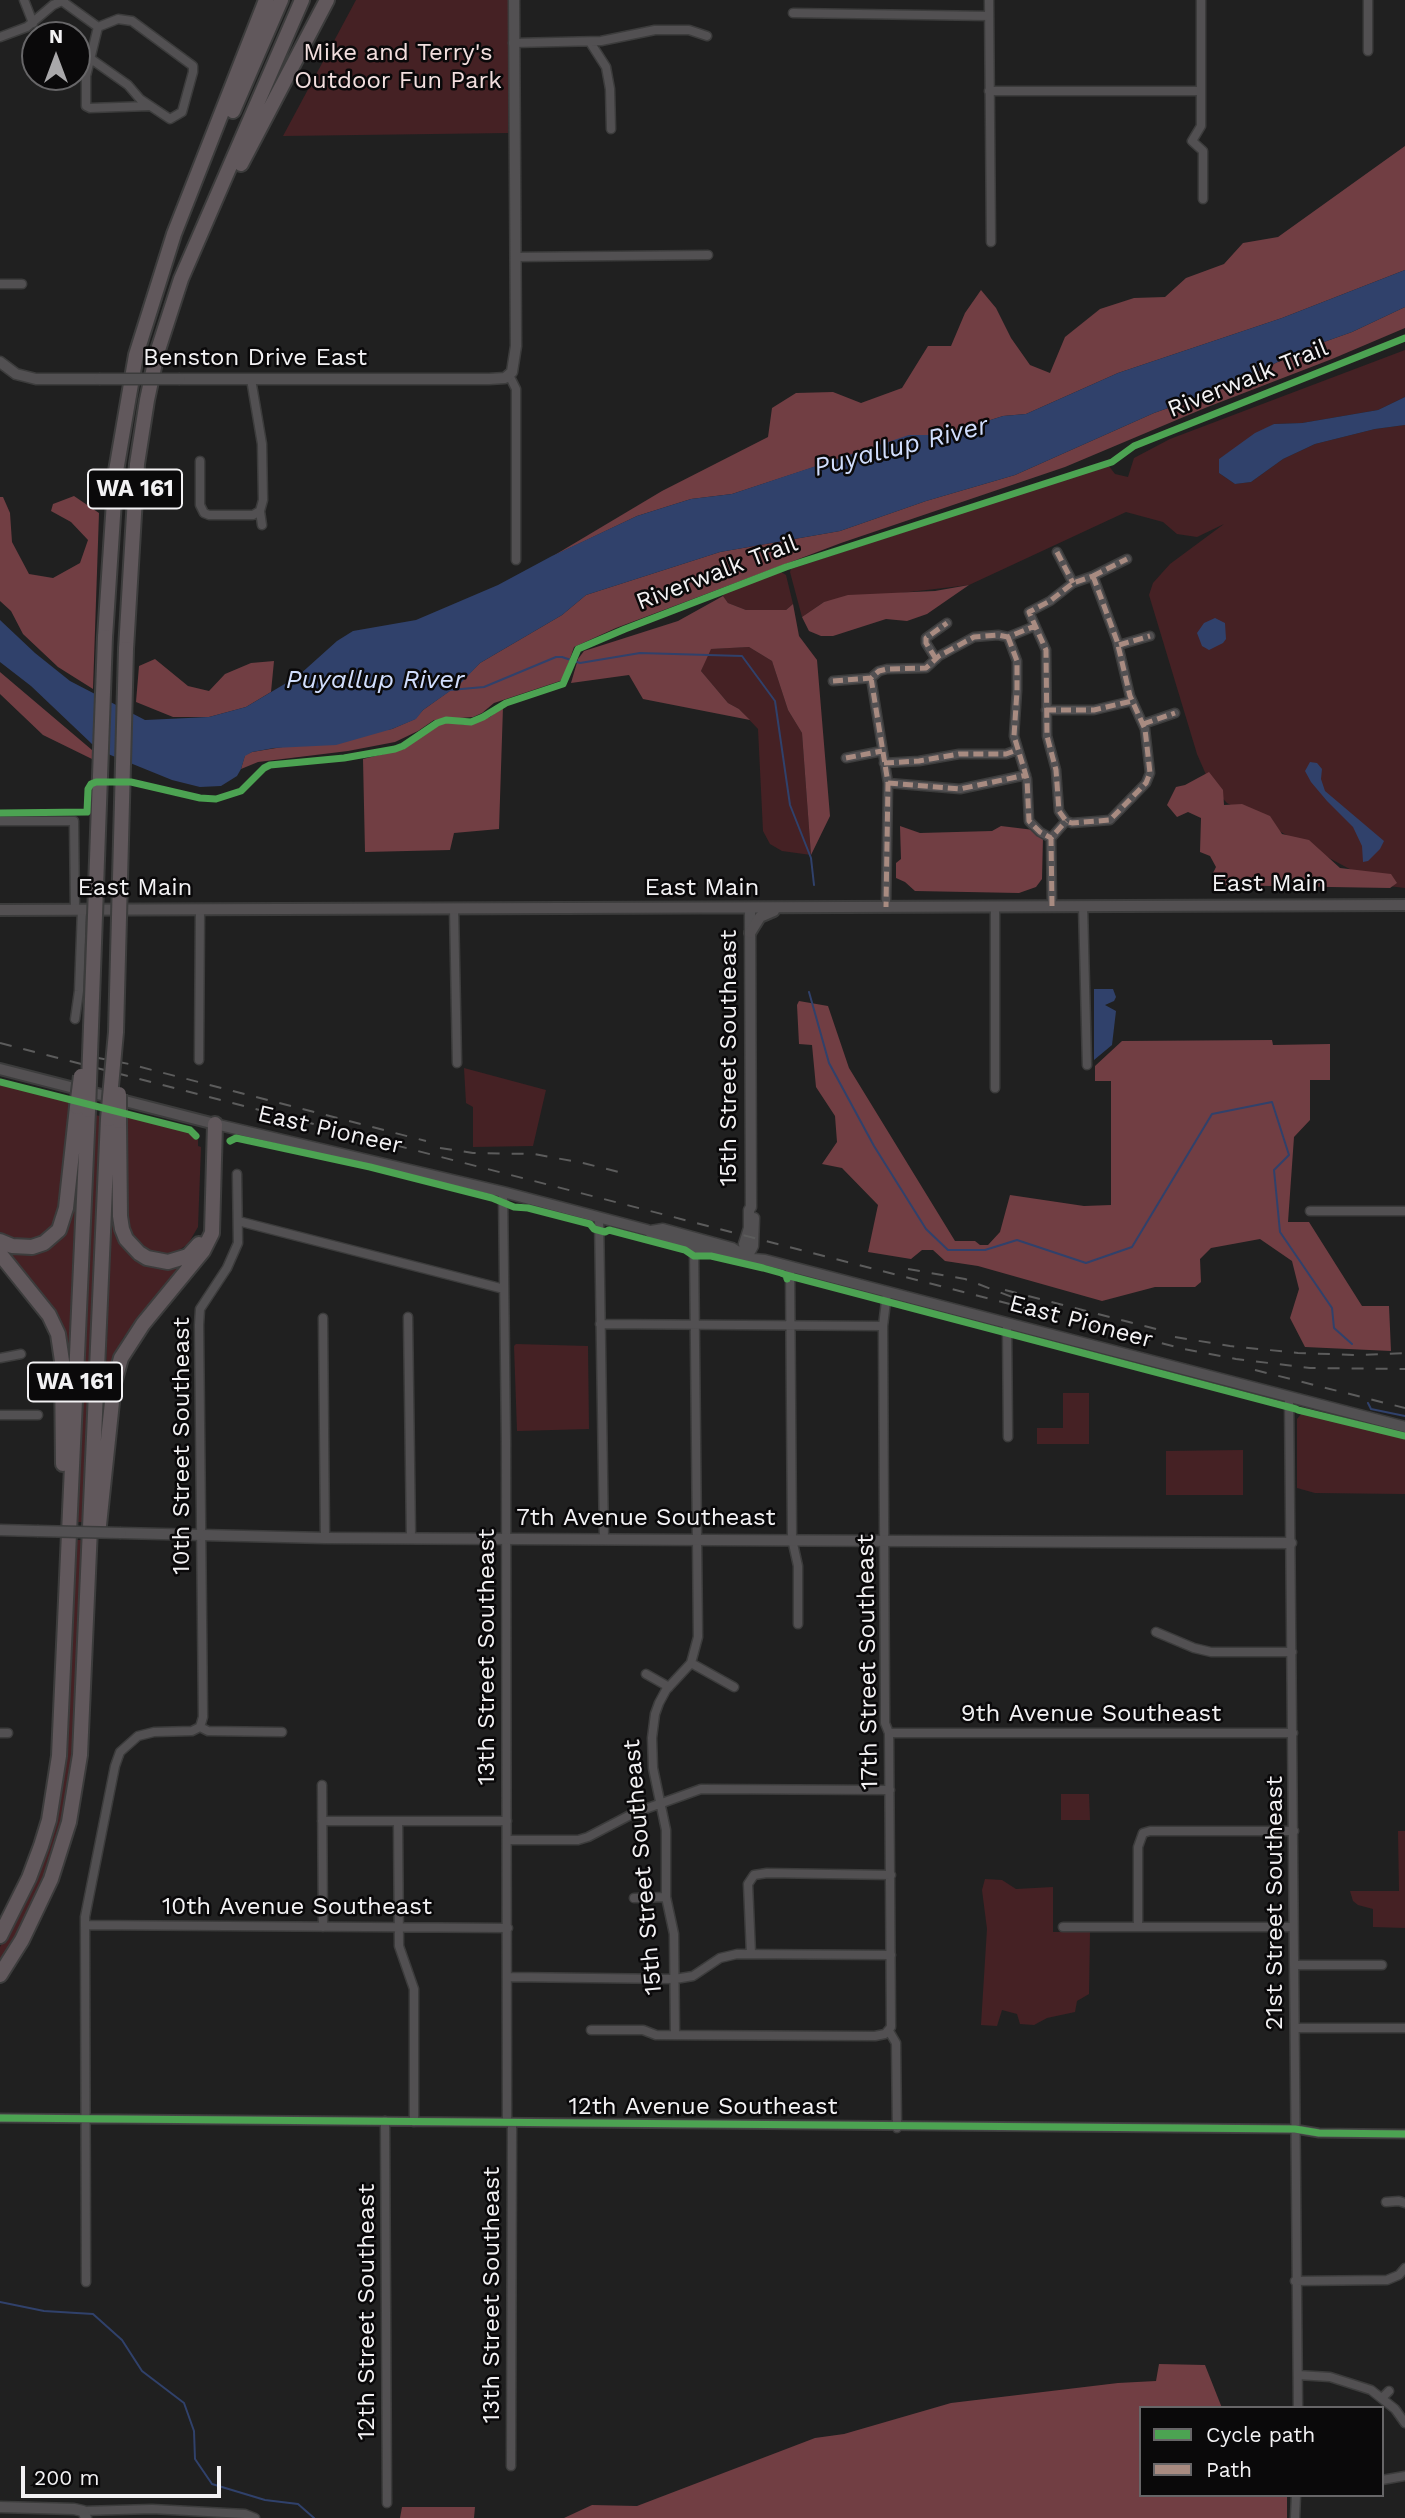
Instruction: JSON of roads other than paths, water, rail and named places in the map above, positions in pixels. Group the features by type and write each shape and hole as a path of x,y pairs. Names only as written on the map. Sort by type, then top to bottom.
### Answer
{"highway":[{"name":"WA 161","path":"0,1936 29,1878 49,1820 59,1756 82,1109 94,963 105,637 116,471 136,355 174,234 266,0"},
{"path":"160,278 281,0"},
{"name":"WA 161","path":"0,1975 22,1940 43,1898 66,1832 80,1755 114,1120 126,649 136,477 147,400 157,353 174,300 302,0"},
{"path":"211,214 234,178 327,0"},
{"path":"0,1241 19,1248 35,1247 49,1240 59,1230 66,1208 82,1109"},
{"path":"114,1120 122,1229 139,1254 168,1262 188,1256 203,1237 207,1210 211,1123"},
{"path":"85,1652 96,1572 108,1429 117,1371 133,1337 199,1256 212,1233 211,1123"},
{"path":"0,1254 49,1315 60,1342 64,1653"}],"main road":[{"name":"East Main","path":"0,910 1405,905"},
{"path":"750,933 760,917 784,909"},
{"name":"East Pioneer","path":"0,1069 211,1123"}],"street":[{"path":"24,0 32,21"},
{"path":"35,21 63,0 98,27"},
{"path":"514,0 516,346 511,374 516,389 516,560"},
{"path":"989,0 991,242"},
{"path":"1201,0 1201,126 1192,141 1203,151 1203,199"},
{"path":"1368,0 1368,51"},
{"path":"793,13 989,16"},
{"path":"118,19 132,21 193,66 183,112 170,119 140,99 128,85 91,59 98,27 118,19"},
{"path":"0,37 21,30"},
{"path":"513,43 590,42 655,30 689,30 707,36"},
{"path":"590,42 606,67 610,89 611,129"},
{"path":"86,91 86,106 90,108 150,106"},
{"path":"989,91 1201,91"},
{"path":"515,257 708,255"},
{"path":"0,284 22,284"},
{"name":"Benston Drive East","path":"0,362 16,374 36,379 489,379 511,374"},
{"path":"251,379 262,444 262,525"},
{"path":"200,461 200,505 204,513 253,515 261,511"},
{"path":"1057,552 1073,583"},
{"path":"1093,576 1119,645 1132,701 1143,724 1150,768 1146,783 1110,820 1085,823 1066,821 1059,811 1058,780 1048,742 1046,649 1029,612 1050,601 1073,583 1128,559"},
{"path":"936,659 926,643 926,638 947,622"},
{"path":"833,681 871,678 879,671 887,669 926,668 936,659 974,637 998,635 1008,638 1035,626"},
{"path":"1119,645 1150,636"},
{"path":"1008,638 1014,650 1017,668 1014,725 1017,750 1026,775 1029,821 1051,838"},
{"path":"871,678 888,783 886,907"},
{"path":"1046,710 1094,710 1132,701"},
{"path":"1143,724 1175,713"},
{"path":"884,763 919,761 959,754 1006,754 1017,750"},
{"path":"846,758 882,751"},
{"path":"888,783 960,789 1026,775"},
{"path":"0,821 74,821 79,991 75,1019"},
{"path":"1052,906 1051,838 1066,821"},
{"path":"995,906 995,1088"},
{"path":"1083,906 1087,1065"},
{"path":"454,908 457,1063"},
{"name":"15th Street Southeast","path":"747,1257 744,1244 751,1207 750,908"},
{"path":"200,909 200,1060"},
{"name":"East Pioneer","path":"211,1123 502,1192 651,1231 660,1238 731,1257 747,1257 790,1267 1405,1427"},
{"name":"10th Street Southeast","path":"200,1727 203,1717 200,1309 227,1268 238,1243 237,1174"},
{"name":"13th Street Southeast","path":"502,1192 511,2466"},
{"path":"1310,1211 1405,1211"},
{"path":"599,1217 604,1539"},
{"path":"238,1221 504,1289"},
{"name":"East Pioneer","path":"651,1231 663,1228 732,1248 747,1257"},
{"path":"694,1247 699,1539 698,1637 691,1663 734,1688"},
{"path":"790,1267 792,1539 798,1566 798,1624"},
{"name":"17th Street Southeast","path":"887,1293 883,1326 885,1716 889,1733 890,1790 889,2031 896,2043 897,2127"},
{"path":"408,1317 411,1538"},
{"path":"323,1318 325,1538"},
{"path":"600,1324 883,1326"},
{"path":"1007,1324 1008,1437"},
{"path":"0,1358 20,1354"},
{"name":"21st Street Southeast","path":"1289,1397 1298,2406"},
{"path":"0,1415 38,1415"},
{"name":"7th Avenue Southeast","path":"0,1530 325,1538 1291,1543"},
{"path":"1156,1632 1210,1652 1292,1652"},
{"name":"15th Street Southeast","path":"675,2034 674,1934 666,1897 666,1830 653,1768 652,1738 655,1714 662,1696 691,1663"},
{"path":"646,1674 669,1687"},
{"path":"86,2283 85,1925 115,1766 120,1752 132,1740 146,1733 192,1731 200,1727 208,1731 282,1732"},
{"name":"9th Avenue Southeast","path":"889,1733 1293,1733"},
{"path":"321,1785 323,1927"},
{"path":"507,1840 578,1840 634,1813 701,1789 721,1787 890,1790"},
{"path":"322,1821 507,1821"},
{"path":"398,1821 400,1952 411,1974 414,1989 414,2122"},
{"path":"1138,1927 1138,1847 1143,1833 1294,1831"},
{"path":"751,1954 748,1884 751,1877 759,1873 891,1875"},
{"path":"634,1898 666,1897"},
{"name":"10th Avenue Southeast","path":"85,1925 508,1928"},
{"path":"1063,1927 1293,1927"},
{"path":"509,1977 675,1979 702,1972 727,1955 891,1955"},
{"path":"1294,1965 1382,1965"},
{"path":"1294,2028 1405,2028"},
{"path":"591,2030 643,2030 656,2035 875,2036 889,2031"},
{"name":"12th Avenue Southeast","path":"0,2118 1295,2129 1319,2133 1405,2134"},
{"name":"12th Street Southeast","path":"385,2121 387,2503"},
{"path":"1386,2202 1405,2203"},
{"path":"1295,2281 1373,2281 1393,2278 1404,2270"},
{"path":"1298,2375 1330,2377 1371,2390 1405,2423"},
{"path":"1382,2399 1389,2390"},
{"path":"1384,2480 1405,2476"},
{"path":"1295,2518 1296,2497"},
{"path":"0,2507 74,2509 84,2515 154,2509 245,2514 255,2518"}],"water":[{"name":"Puyallup River","path":"1405,270 1405,307 1352,332 1307,348 1219,390 1154,413 1015,475 926,501 840,531 720,552 586,595 562,615 480,663 460,684 423,710 416,719 336,745 274,748 252,752 245,756 237,776 221,786 200,787 172,780 108,754 92,744 31,686 0,662 0,620 70,681 145,720 209,717 246,707 298,676 337,641 353,631 416,620 498,585 637,516 691,499 732,494 909,435 961,435 978,424 1003,416 1026,414 1118,373 1282,318"},
{"path":"1405,397 1405,425 1375,429 1315,444 1283,459 1251,482 1235,484 1219,473 1219,459 1255,433 1274,424 1302,423 1378,410"},
{"path":"1215,618 1225,623 1226,639 1209,650 1202,646 1197,633 1204,623"},
{"path":"1310,762 1317,763 1322,769 1321,779 1325,791 1384,841 1368,861 1363,862 1362,846 1353,827 1311,782 1305,771"},
{"path":"1094,989 1113,989 1116,997 1114,1001 1105,1005 1116,1011 1112,1045 1094,1060"}],"waterway":[{"path":"450,690 484,687 556,657 580,663 640,653 742,656 775,701 790,805 811,858 814,885"},
{"path":"809,992 829,1063 874,1146 926,1229 948,1250 985,1250 1017,1240 1086,1263 1132,1247 1212,1114 1272,1102 1289,1155 1274,1170 1280,1232 1332,1308 1334,1328 1352,1344"},
{"path":"1368,1403 1371,1409 1405,1416"},
{"path":"0,2302 44,2311 93,2314 122,2340 142,2371 184,2403 194,2431 195,2459 212,2484 265,2500 298,2504 314,2518"}],"railway":[{"path":"0,1043 1184,1349 1236,1359 1310,1368 1405,1369"},
{"path":"93,1057 426,1141"},
{"path":"440,1148 473,1153 534,1154 623,1173"},
{"path":"908,1269 965,1279 1012,1297"},
{"path":"1005,1290 1160,1330"},
{"path":"1175,1337 1298,1353 1405,1353"},
{"path":"1255,1370 1405,1408"}],"park label":[{"name":"Mike and Terry's Outdoor Fun Park","path":"398,67"}]}
